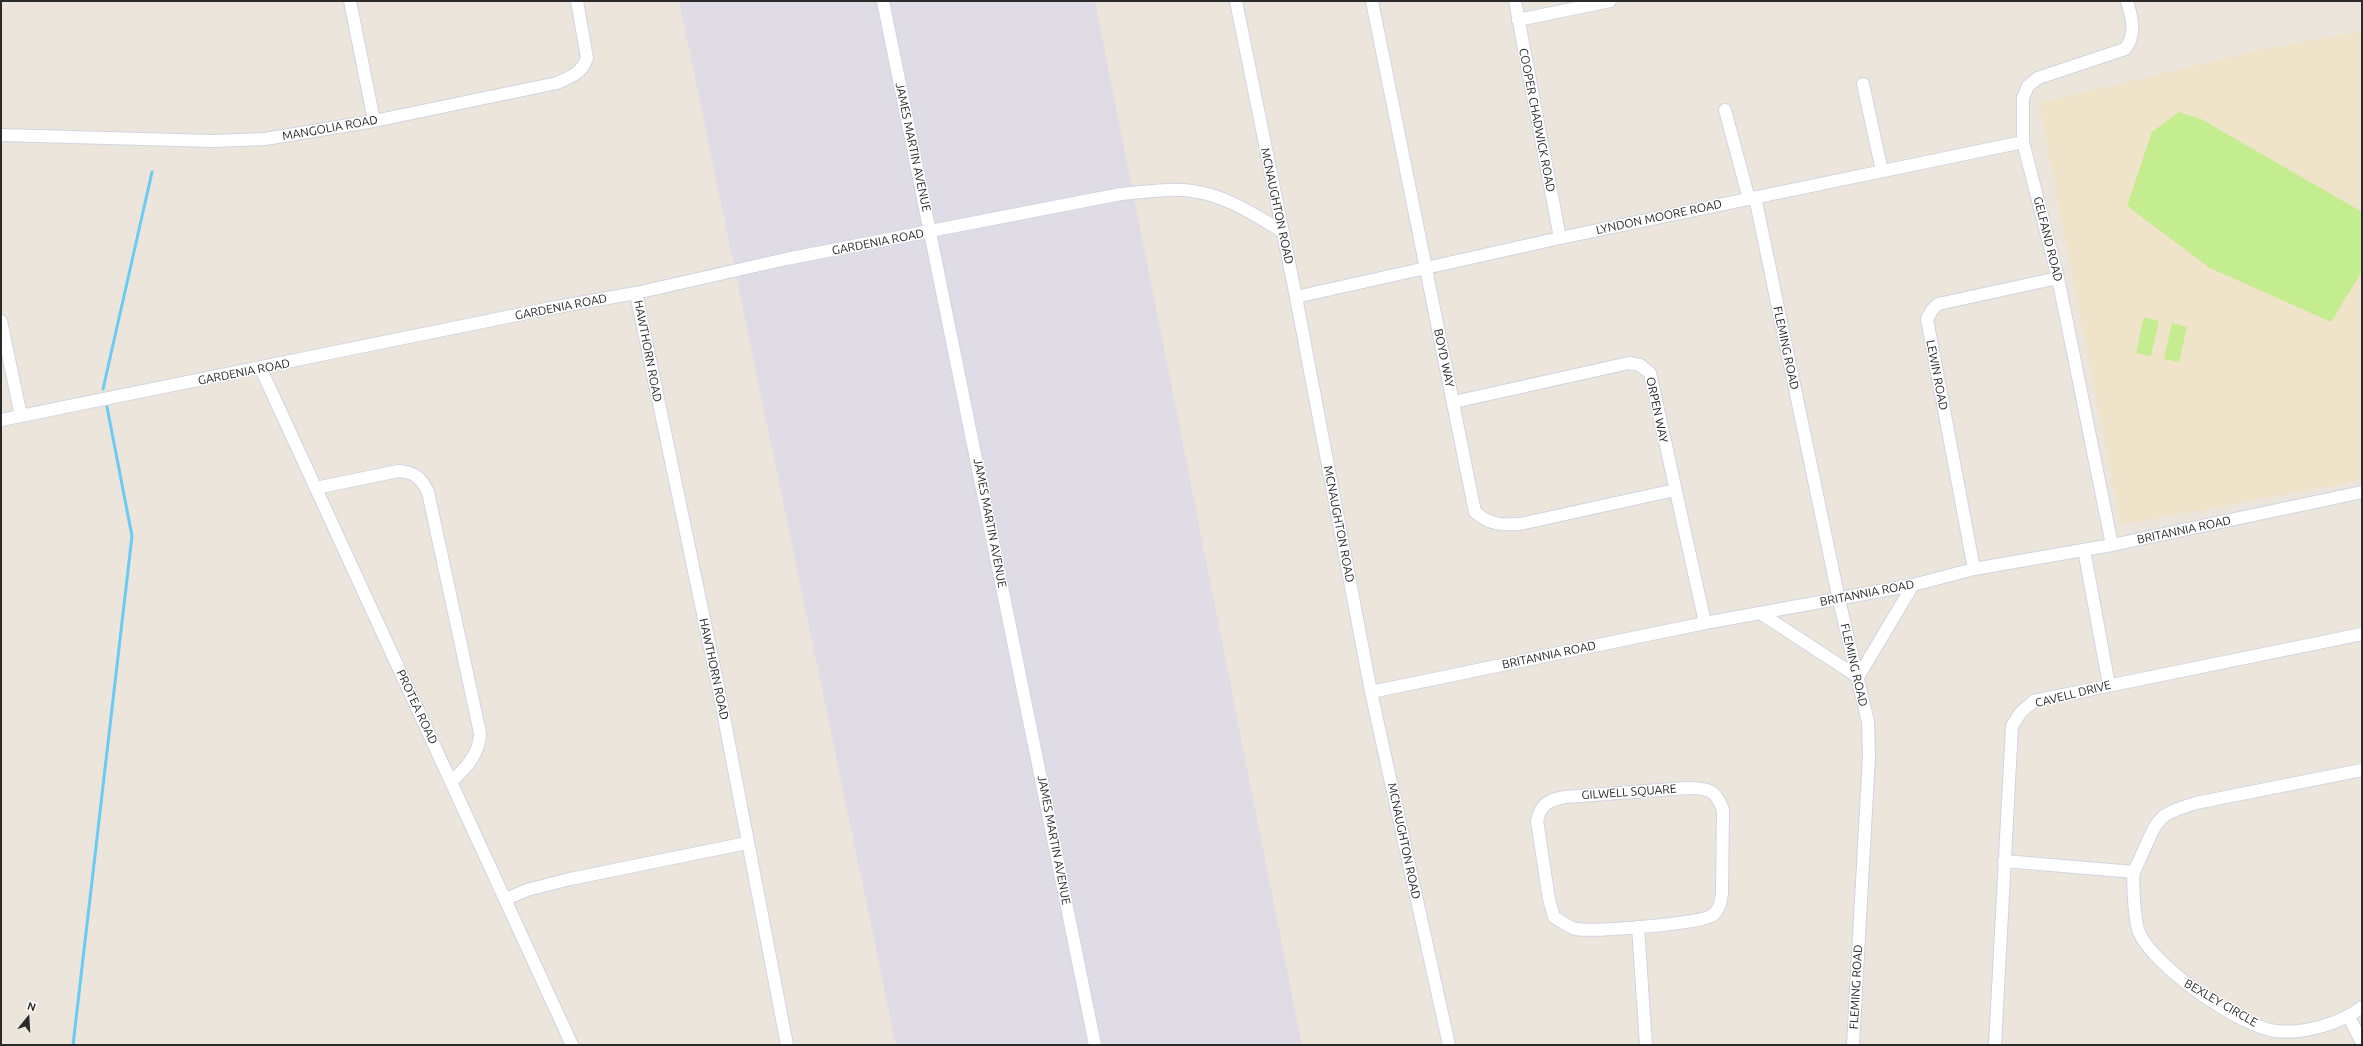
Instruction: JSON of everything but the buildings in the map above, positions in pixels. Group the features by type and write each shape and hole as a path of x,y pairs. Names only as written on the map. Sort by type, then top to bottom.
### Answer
{"street":[{"path":"350,1 374,121"},
{"name":"MANGOLIA ROAD","path":"1,135 241,141 288,137 374,121 557,83 579,72 585,65 587,58 577,1"},
{"name":"JAMES MARTIN AVENUE","path":"883,1 1095,1045"},
{"name":"MCNAUGHTON ROAD","path":"1236,1 1296,297 1371,692 1449,1045"},
{"name":"BOYD WAY","path":"1372,1 1475,512 1486,522 1500,525 1520,524 1675,490"},
{"name":"COOPER CHADWICK ROAD","path":"1516,1 1518,20 1560,238"},
{"path":"1518,20 1610,1"},
{"name":"GELFAND ROAD","path":"2112,545 2058,278 2023,142 2023,98 2028,86 2038,78 2125,49 2132,40 2134,28 2127,1"},
{"path":"1862,84 1882,171"},
{"name":"FLEMING ROAD","path":"1726,110 1752,198 1839,600 1868,722 1869,756 1853,1045"},
{"name":"LYNDON MOORE ROAD","path":"1296,297 1560,238 2023,142"},
{"name":"GARDENIA ROAD","path":"1,420 261,369 551,308 636,293 786,259 1121,194 1175,189 1199,192 1236,205 1282,231"},
{"name":"LEWIN ROAD","path":"1974,570 1927,319 1932,310 1938,304 2058,278"},
{"name":"HAWTHORN ROAD","path":"636,293 718,686 747,844 787,1045"},
{"path":"1,321 21,416"},
{"name":"ORPEN WAY","path":"1454,402 1629,363 1640,365 1650,373 1705,623"},
{"name":"PROTEA ROAD","path":"261,369 572,1045"},
{"path":"316,488 398,472 408,472 418,476 424,482 428,492 480,733 480,741 476,753 470,763 452,782"},
{"name":"BRITANNIA ROAD","path":"1371,692 1705,623 1839,600 1913,585 1974,570 2112,545 2362,492"},
{"path":"2084,550 2109,685"},
{"path":"1760,613 1858,677 1913,585"},
{"name":"CAVELL DRIVE","path":"1995,1045 2012,726 2021,712 2034,702 2109,685 2362,634"},
{"name":"BEXLEY CIRCLE","path":"2362,770 2196,803 2171,811 2157,821 2134,872 2136,922 2139,933 2160,962 2194,990 2248,1022 2268,1030 2296,1030 2349,1017 2362,1008"},
{"name":"GILWELL SQUARE","path":"1687,788 1705,788 1719,798 1723,810 1722,893 1720,906 1712,915 1701,919 1638,927 1576,929 1554,917 1549,899 1537,821 1540,809 1549,800 1687,788"},
{"path":"506,899 527,890 570,879 747,844"},
{"path":"2004,861 2134,872"},
{"path":"1638,927 1646,1045"},
{"path":"2349,1017 2362,1043"}],"shaded area":[{"path":"679,1 1095,1 1302,1045 896,1045"},
{"path":"2362,31 2362,480 2121,525 2039,103 2256,51"}],"green space":[{"path":"2179,112 2201,119 2362,212 2362,271 2331,322 2210,268 2127,206 2152,132"},
{"path":"2144,317 2159,321 2151,356 2136,353"},
{"path":"2172,323 2187,327 2179,362 2164,359"}],"waterway":[{"path":"103,389 152,172"},
{"path":"73,1045 132,536 107,407"}]}
